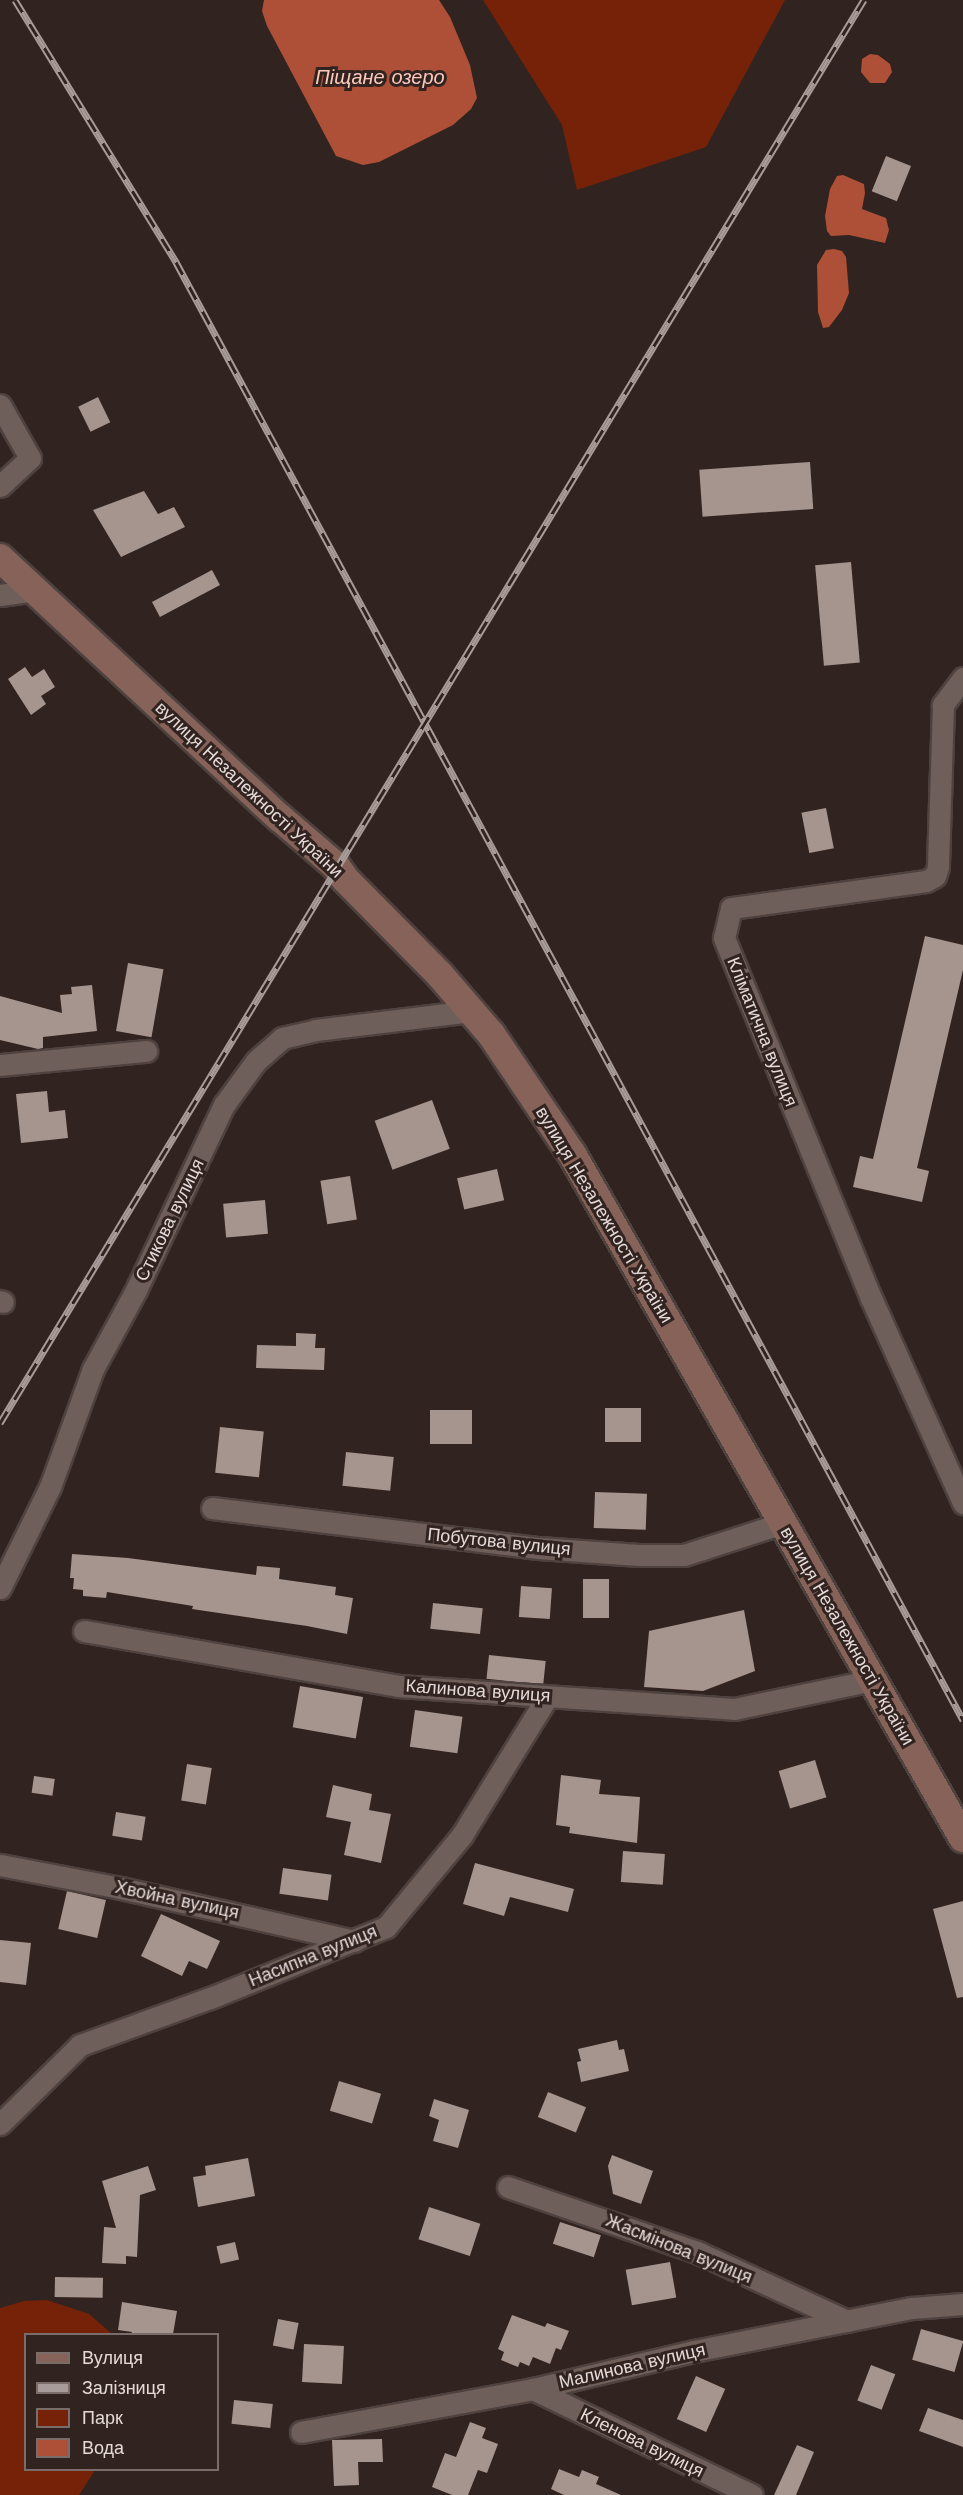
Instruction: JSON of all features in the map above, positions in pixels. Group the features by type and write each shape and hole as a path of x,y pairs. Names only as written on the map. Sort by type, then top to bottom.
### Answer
{"main road":[{"name":"вулиця Незалежності України","path":"0,558 292,829 336,866 345,879 440,975 491,1034 572,1154 963,1838"}],"street":[{"path":"0,405 30,458 0,486"},
{"path":"0,595 34,590"},
{"name":"Кліматична вулиця","path":"963,678 943,705 938,867 935,876 926,881 731,908 724,938 871,1298 963,1503"},
{"name":"Стикова вулиця","path":"0,1588 50,1487 93,1369 136,1290 225,1106 256,1061 282,1038 316,1030 471,1011"},
{"path":"0,1065 146,1051"},
{"name":"Побутова вулиця","path":"212,1508 539,1548 639,1555 684,1555 783,1523"},
{"name":"Калинова вулиця","path":"84,1631 399,1686 734,1709 873,1680"},
{"name":"Насипна вулиця","path":"0,2124 80,2044 210,1998 386,1927 462,1835 548,1696"},
{"name":"Хвойна вулиця","path":"0,1865 122,1888 354,1941"},
{"name":"Жасмінова вулиця","path":"508,2187 617,2222 697,2252 847,2321"},
{"name":"Малинова вулиця","path":"302,2432 532,2389 694,2351 912,2308 963,2304"},
{"name":"Кленова вулиця","path":"532,2389 752,2495"}],"green space":[{"path":"483,0 785,0 706,147 577,190 562,125"},
{"path":"47,2300 89,2314 111,2333 24,2333 24,2471 94,2471 79,2495 0,2495 0,2308 24,2301"}],"water":[{"name":"Піщане озеро","path":"264,0 439,0 450,17 470,65 477,98 471,109 453,125 379,162 363,165 336,156 267,26 262,11"},
{"path":"870,54 878,55 890,64 892,72 885,83 870,83 861,72 862,59"},
{"path":"843,175 864,184 862,209 886,218 889,230 885,243 849,235 831,236 827,231 825,216 830,189 837,176"},
{"path":"826,250 842,251 846,257 849,293 842,310 829,327 823,328 818,312 817,265"}],"building":[{"path":"886,156 911,166 897,201 872,191"},
{"path":"98,397 110,422 91,432 78,407"},
{"path":"810,462 813,509 703,517 699,470"},
{"path":"144,491 158,514 174,507 185,527 121,557 93,510"},
{"path":"851,562 860,663 824,666 815,565"},
{"path":"212,570 220,585 160,617 152,602"},
{"path":"25,667 32,677 44,669 55,687 41,696 46,704 31,715 8,679"},
{"path":"826,808 834,848 809,853 801,813"},
{"path":"925,936 963,945 963,970 917,1168 929,1171 922,1202 853,1187 860,1156 873,1159"},
{"path":"128,963 163,969 151,1037 116,1031"},
{"path":"92,985 97,1031 43,1037 43,1048 38,1049 0,1040 0,996 62,1013 60,995 72,994 71,987"},
{"path":"47,1091 49,1112 65,1110 68,1138 21,1143 16,1094"},
{"path":"432,1100 450,1149 392,1170 375,1121"},
{"path":"497,1169 504,1200 464,1209 457,1178"},
{"path":"350,1176 357,1219 327,1224 320,1181"},
{"path":"265,1200 268,1234 226,1238 223,1204"},
{"path":"296,1333 316,1334 315,1348 325,1348 324,1370 256,1368 257,1345 296,1346"},
{"path":"605,1408 641,1408 641,1442 605,1442"},
{"path":"430,1410 472,1410 472,1444 430,1444"},
{"path":"220,1427 264,1432 259,1477 215,1473"},
{"path":"346,1452 394,1457 390,1491 342,1486"},
{"path":"595,1492 647,1494 646,1530 594,1528"},
{"path":"72,1554 128,1558 256,1575 257,1566 280,1568 279,1579 336,1587 335,1595 353,1598 347,1634 192,1609 193,1606 107,1592 106,1598 83,1596 83,1590 73,1589 74,1578 70,1578"},
{"path":"583,1579 609,1579 609,1618 583,1618"},
{"path":"521,1586 552,1588 550,1619 519,1617"},
{"path":"433,1603 483,1608 480,1634 430,1629"},
{"path":"744,1610 755,1671 703,1691 644,1687 649,1631"},
{"path":"489,1655 546,1661 543,1685 486,1679"},
{"path":"300,1686 363,1697 356,1738 293,1727"},
{"path":"415,1710 463,1717 457,1753 410,1747"},
{"path":"815,1760 826,1797 790,1808 779,1771"},
{"path":"187,1764 212,1768 206,1804 181,1801"},
{"path":"561,1775 601,1780 599,1794 640,1797 637,1843 569,1833 570,1827 556,1825"},
{"path":"34,1776 55,1779 52,1796 32,1793"},
{"path":"333,1785 372,1794 369,1810 391,1814 381,1863 344,1855 351,1822 326,1817"},
{"path":"116,1812 146,1817 142,1840 112,1836"},
{"path":"623,1851 665,1854 663,1885 621,1882"},
{"path":"475,1863 574,1889 568,1912 510,1897 504,1916 463,1904"},
{"path":"283,1868 332,1875 328,1901 279,1894"},
{"path":"67,1891 106,1900 97,1938 58,1929"},
{"path":"963,1901 963,1997 957,1998 933,1909"},
{"path":"161,1914 220,1941 207,1969 189,1961 182,1976 141,1956"},
{"path":"0,1940 31,1943 26,1985 0,1982"},
{"path":"617,2040 619,2050 624,2049 629,2071 581,2082 577,2062 581,2061 578,2049"},
{"path":"339,2081 381,2094 372,2124 330,2111"},
{"path":"548,2092 586,2107 576,2132 538,2117"},
{"path":"434,2099 469,2110 458,2148 433,2141 439,2120 429,2116"},
{"path":"612,2155 653,2171 641,2204 613,2194 608,2166"},
{"path":"248,2158 255,2196 198,2207 193,2177 206,2175 205,2166"},
{"path":"148,2166 156,2190 140,2195 137,2257 126,2256 126,2264 102,2263 104,2227 116,2228 102,2181"},
{"path":"429,2207 480,2224 470,2256 418,2239"},
{"path":"560,2222 601,2235 594,2257 553,2244"},
{"path":"235,2242 239,2260 221,2264 216,2246"},
{"path":"670,2262 676,2297 632,2305 626,2270"},
{"path":"55,2277 103,2278 103,2298 55,2297"},
{"path":"122,2302 177,2311 173,2333 132,2333 118,2330"},
{"path":"512,2315 545,2327 547,2323 569,2331 561,2350 556,2348 550,2364 533,2357 529,2366 520,2362 518,2367 501,2360 504,2352 498,2349"},
{"path":"278,2319 299,2323 293,2350 273,2346"},
{"path":"921,2329 963,2341 954,2372 912,2360"},
{"path":"304,2344 344,2346 342,2384 302,2382"},
{"path":"871,2365 895,2374 882,2410 857,2400"},
{"path":"696,2376 725,2389 706,2432 677,2419"},
{"path":"234,2400 273,2404 270,2428 231,2424"},
{"path":"928,2408 963,2420 963,2447 919,2431"},
{"path":"470,2422 486,2428 482,2438 498,2444 487,2473 478,2470 468,2495 452,2495 432,2487 445,2453 456,2457"},
{"path":"382,2439 383,2462 358,2462 359,2485 334,2486 332,2440"},
{"path":"797,2445 814,2452 796,2495 774,2495"},
{"path":"559,2469 579,2477 582,2470 599,2477 596,2484 621,2495 564,2495 551,2489"}],"railway":[{"path":"15,0 176,262 963,1720"},
{"path":"0,1423 864,0"}]}
